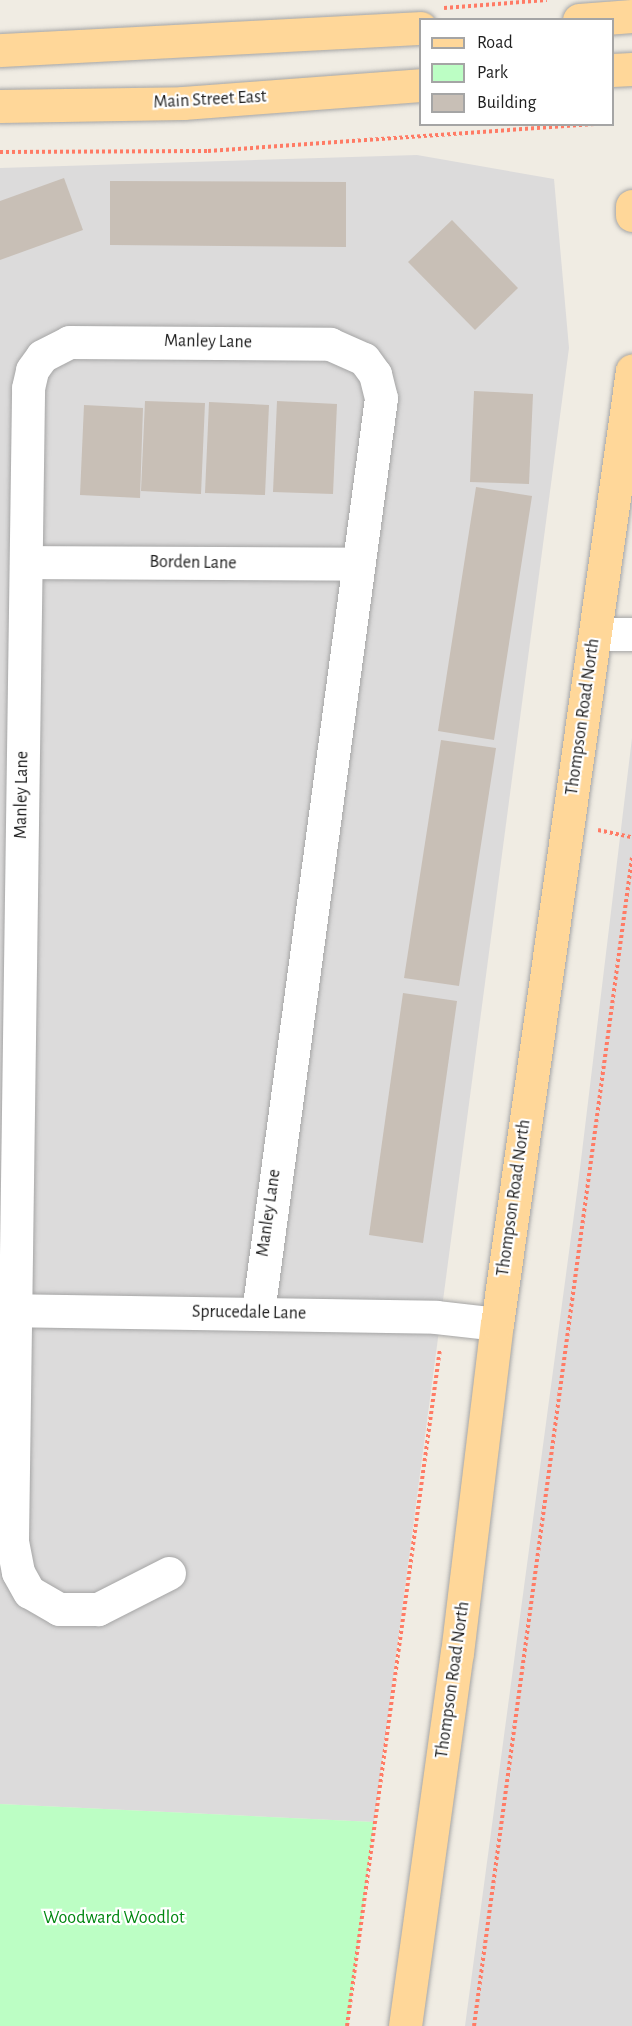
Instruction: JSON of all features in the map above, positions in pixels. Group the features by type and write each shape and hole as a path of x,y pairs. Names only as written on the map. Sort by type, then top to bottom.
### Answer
{"main road":[{"path":"606,18 632,16"},
{"path":"0,50 419,28"},
{"path":"614,70 632,69"},
{"name":"Main Street East","path":"0,106 183,103 419,85"},
{"path":"632,206 632,215"},
{"name":"Thompson Road North","path":"405,2026 457,1653 497,1324 595,634 626,462 632,372"}],"street":[{"name":"Manley Lane","path":"169,1573 98,1609 77,1611 45,1604 29,1592 18,1572 12,1541 8,1310 32,370 47,353 85,340 330,344 364,359 381,398 258,1313"},
{"name":"Borden Lane","path":"27,562 358,564"},
{"path":"595,634 632,634"},
{"name":"Sprucedale Lane","path":"8,1310 436,1317 444,1321 497,1324"}],"path":[{"path":"0,152 208,152 570,126"},
{"path":"474,2026 632,858"},
{"path":"347,2026 444,1321"}],"shaded area":[{"path":"417,155 554,179 569,348 374,1822 0,1804 0,168"},
{"path":"632,738 632,2026 465,2026 578,1185"}],"green space":[{"name":"Woodward Woodlot","path":"0,1804 374,1822 348,2026 0,2026"}],"building":[{"path":"64,178 83,230 0,260 0,201"},
{"path":"110,181 346,182 346,247 110,245"},
{"path":"452,220 518,288 475,330 408,262"},
{"path":"474,391 533,394 529,484 470,482"},
{"path":"145,401 205,403 201,494 141,491"},
{"path":"277,401 337,404 333,494 273,492"},
{"path":"209,402 269,405 265,495 205,493"},
{"path":"84,405 143,408 140,498 80,495"},
{"path":"476,487 532,496 494,740 438,731"},
{"path":"441,740 496,748 459,986 404,978"},
{"path":"403,993 457,1001 423,1243 369,1235"}]}
